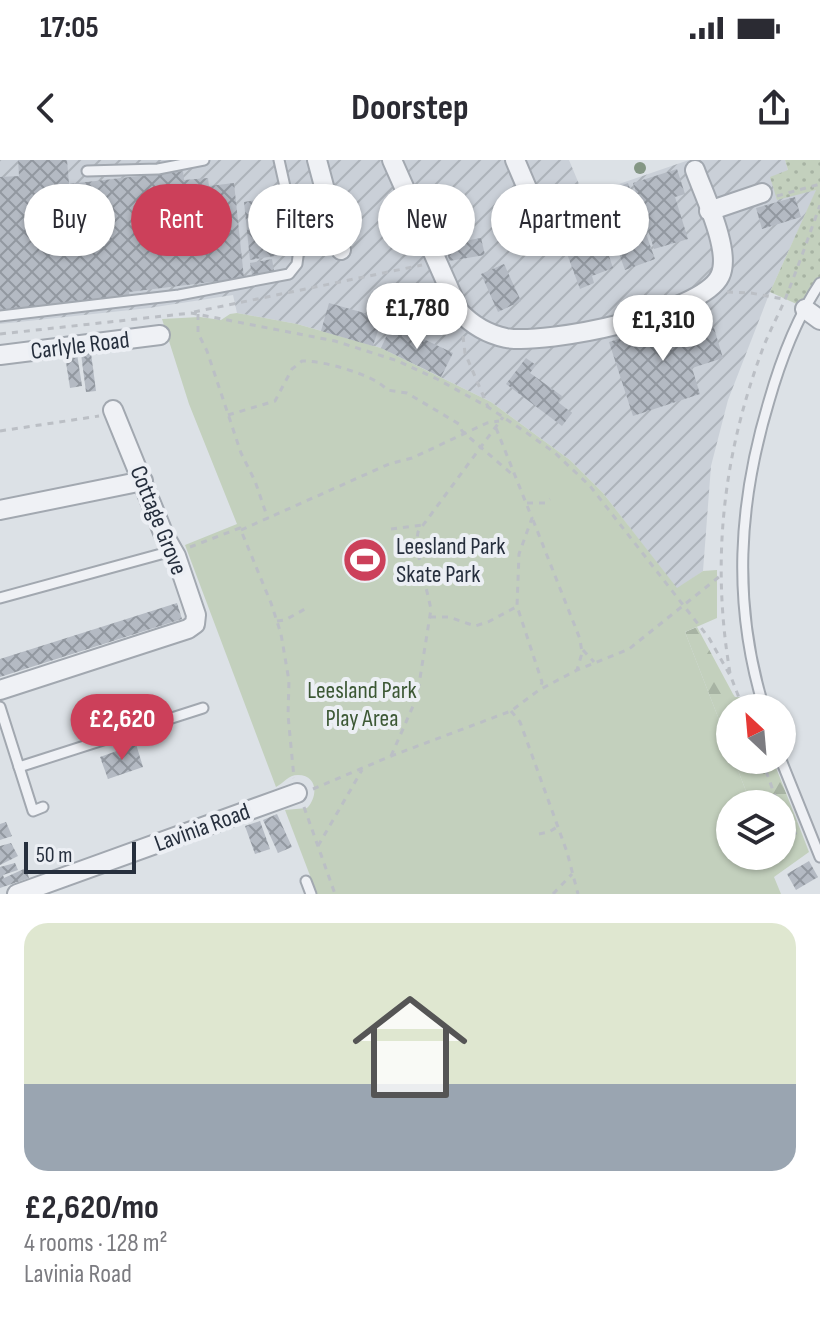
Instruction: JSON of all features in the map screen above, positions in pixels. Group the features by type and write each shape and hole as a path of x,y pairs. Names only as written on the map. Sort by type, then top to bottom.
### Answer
{"street":[{"path":"317,160 323,184"},
{"path":"392,160 459,311 483,331 507,338 536,339 580,334 679,305 708,290 720,277 724,262 721,242 695,170"},
{"path":"515,160 525,184"},
{"path":"709,211 762,193"},
{"path":"805,309 820,320"},
{"name":"Carlyle Road","path":"0,355 160,335"},
{"name":"Cottage Grove","path":"0,690 188,629 195,624 196,615 173,552 114,412"},
{"path":"0,510 143,481"},
{"name":"Lavinia Road","path":"17,894 301,802"}],"lane":[{"path":"87,171 158,169 204,160"},
{"path":"0,316 179,295 289,274 297,264 299,249 279,160"},
{"path":"761,694 744,623 743,520 747,486 780,365 820,283"},
{"path":"0,598 173,552"},
{"path":"0,707 33,811 43,807"},
{"path":"19,767 203,708"},
{"path":"787,774 820,857"},
{"path":"306,881 311,894"}],"path":[{"path":"762,193 771,197 820,184"},
{"path":"0,334 191,313 435,262"},
{"path":"708,290 785,299 805,309"},
{"path":"191,313 309,334 412,366 488,407 555,453 590,486 709,638 737,694"},
{"path":"198,314 198,333 268,519"},
{"path":"469,322 462,338 465,353 488,407"},
{"path":"228,415 275,401 292,369 305,360 370,378 390,391 407,393 451,419 513,475"},
{"path":"0,431 114,412"},
{"path":"391,756 417,697 430,617 431,601 416,545 422,525 502,419"},
{"path":"173,552 241,530 389,464 412,458 502,419"},
{"path":"496,428 582,646 594,662"},
{"path":"527,503 545,503 550,499"},
{"path":"532,518 519,554 517,606 542,682 539,690"},
{"path":"391,529 422,525"},
{"path":"241,530 277,621 289,681 290,747 301,802 335,894"},
{"path":"301,802 363,768 511,711 539,690 577,670 629,649 720,576"},
{"path":"430,617 449,617 480,625 517,606"},
{"path":"277,621 305,609"},
{"path":"577,670 582,646"},
{"path":"511,711 520,722 578,894"},
{"path":"318,846 363,768"},
{"path":"539,834 557,827"},
{"path":"553,894 572,874"}],"shaded area":[{"path":"0,160 569,160 579,184 491,184 491,256 649,256 649,184 619,184 689,160 785,160 788,170 817,189 770,292 728,400 711,466 703,571 677,589 603,493 570,460 491,402 381,348 297,324 237,313 233,295 149,308 0,324"}],"green space":[{"path":"785,160 820,160 820,278 801,306 770,292 816,190 777,200 770,177 788,170"},
{"name":"Leesland Park Play Area","path":"230,314 297,324 381,348 491,402 570,460 603,493 677,588 703,571 717,570 717,618 685,632 716,712 716,774 739,774 746,790 716,790 716,870 784,870 774,877 781,894 317,894 285,810 307,808 313,798 313,783 305,776 295,775 276,787 185,545 237,524 189,404 162,319 200,317 221,320"},
{"path":"697,627 733,694 716,694 716,712 685,632"},
{"path":"739,774 779,774 785,790 746,790"},
{"path":"796,821 797,821 809,852 796,861"}],"building":[{"path":"18,160 67,160 69,184 183,171 184,180 208,178 209,184 131,184 131,256 232,256 232,184 226,184 234,183 244,278 129,292 130,299 0,312 0,177 19,176"},
{"path":"677,169 685,194 675,197 688,239 654,249 649,233 649,184 633,183"},
{"path":"795,197 801,217 762,229 756,208"},
{"path":"248,201 248,241 244,202"},
{"path":"481,238 485,255 449,261 448,256 475,256 475,239"},
{"path":"649,242 655,259 625,270 620,256 649,256"},
{"path":"250,256 275,256 250,260"},
{"path":"568,256 609,256 613,268 592,276 594,283 580,289"},
{"path":"272,259 274,271 252,275 250,263"},
{"path":"504,264 521,301 498,312 481,274"},
{"path":"329,303 382,318 373,346 321,331"},
{"path":"692,315 698,333 714,328 723,358 692,368 700,394 633,416 609,342"},
{"path":"392,324 453,353 441,377 381,348"},
{"path":"91,353 96,391 86,392 81,354"},
{"path":"77,354 82,386 70,388 65,356"},
{"path":"526,358 536,365 530,373 562,396 558,402 572,413 562,426 506,384"},
{"path":"177,603 182,619 0,677 0,659"},
{"path":"136,744 143,767 108,779 100,757"},
{"path":"277,814 292,847 278,853 263,820"},
{"path":"260,821 270,849 255,854 245,826"},
{"path":"6,822 12,836 0,840 0,824"},
{"path":"11,843 18,856 0,865 0,846"},
{"path":"809,861 818,877 796,890 787,874"},
{"path":"15,863 18,870 3,875 4,878 26,868 29,878 0,888 0,867"}],"place":[{"name":"Leesland Park Skate Park","path":"365,560"}]}
